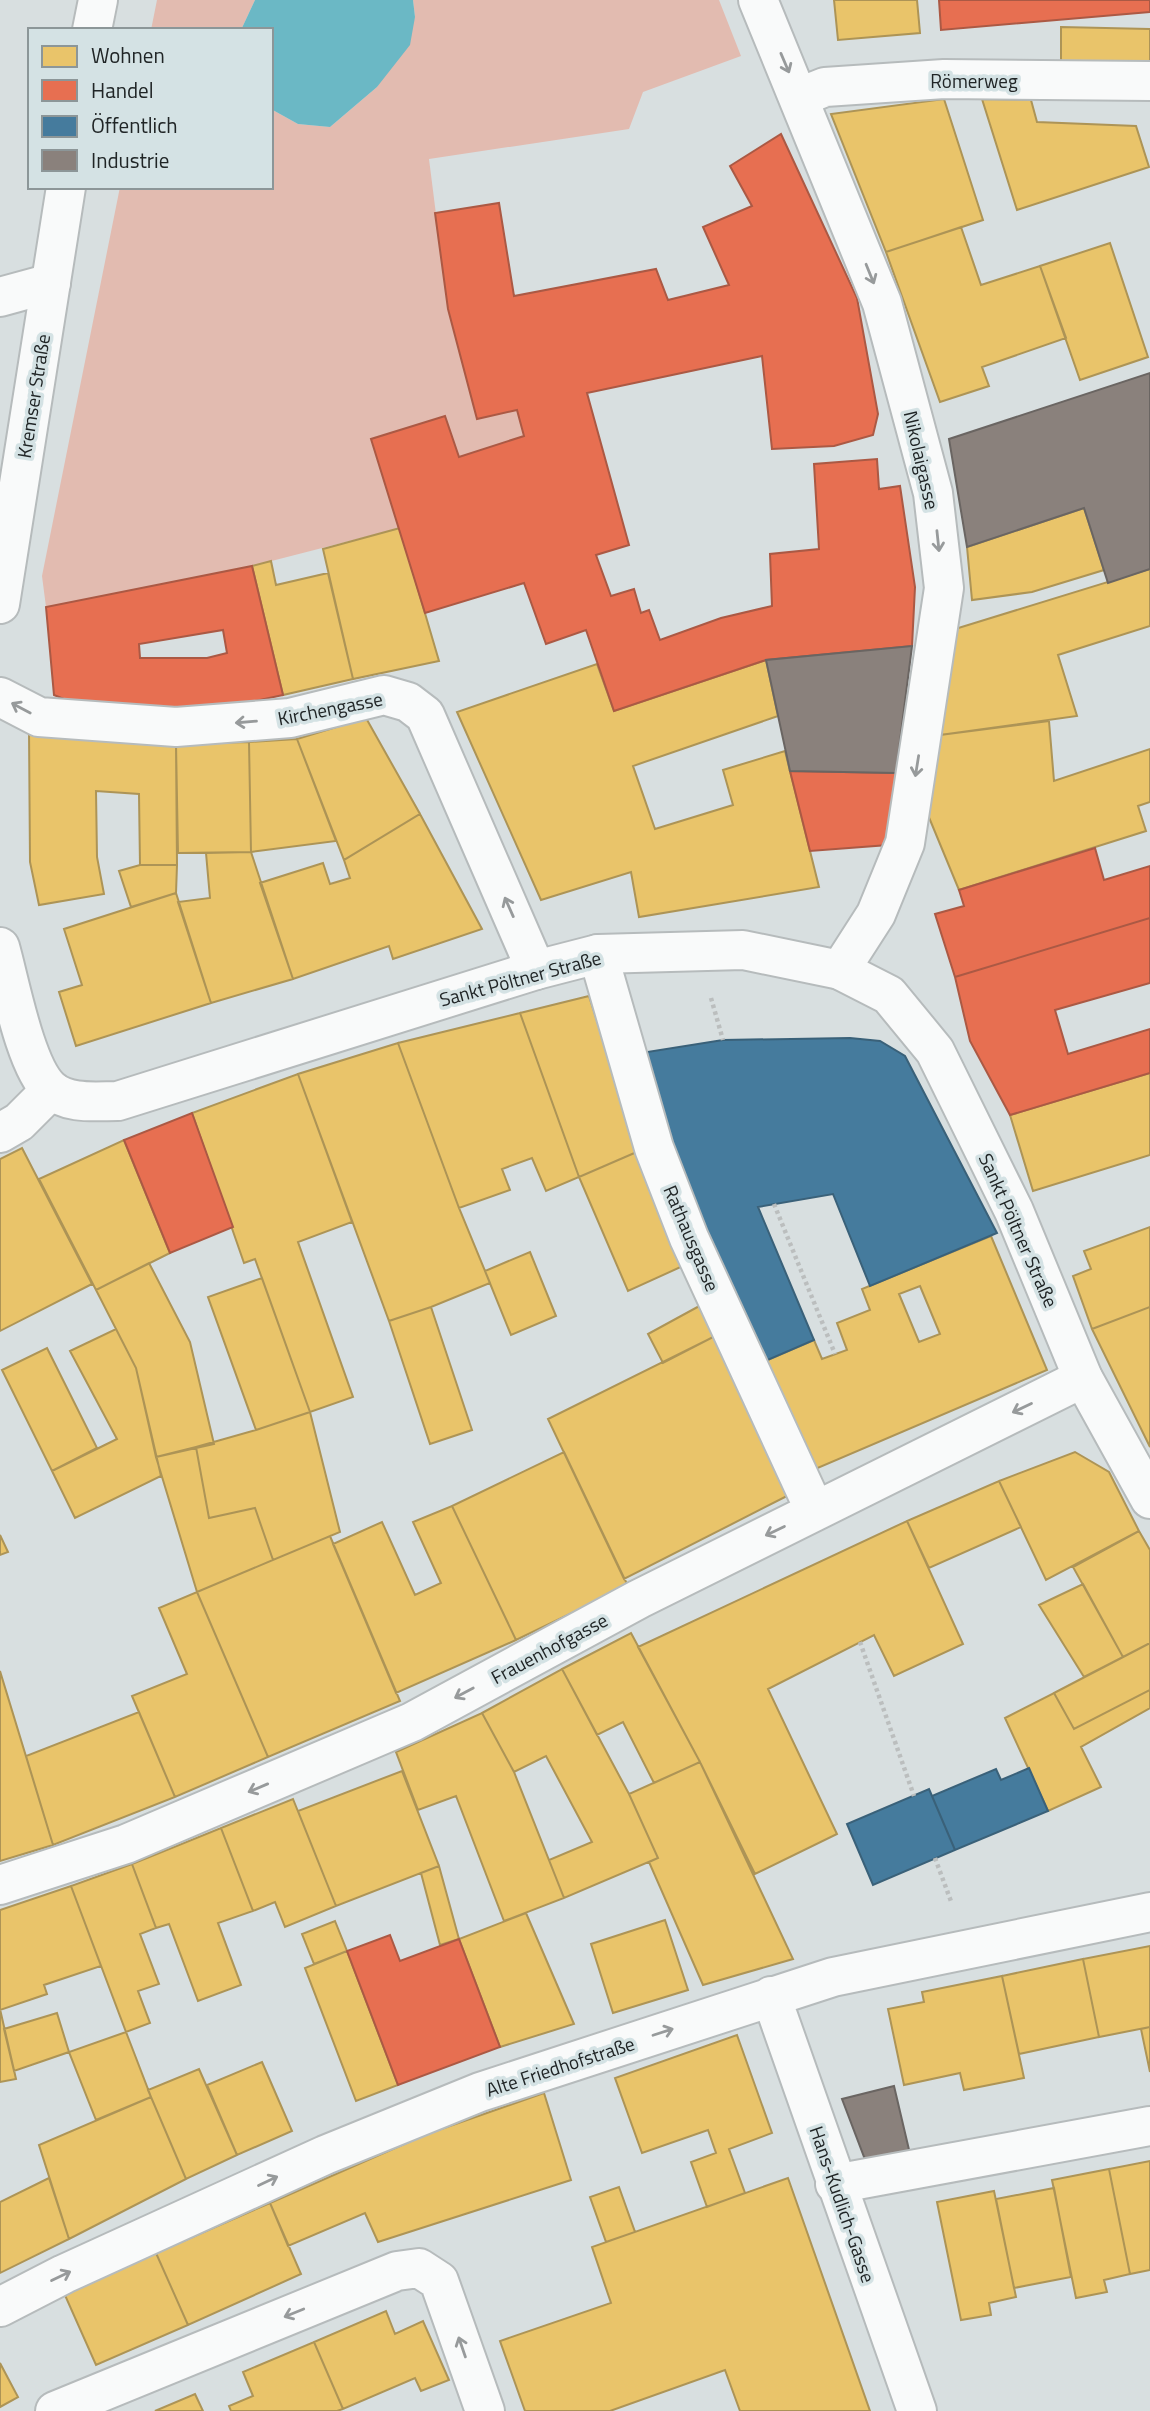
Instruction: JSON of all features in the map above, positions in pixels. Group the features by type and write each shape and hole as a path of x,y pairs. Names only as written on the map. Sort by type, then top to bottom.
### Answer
{"street":[{"path":"80,0 83,28"},
{"path":"92,28 98,0"},
{"name":"Nikolaigasse","path":"758,0 800,97 882,303 933,494 944,588 905,843 876,914 840,970"},
{"name":"Römerweg","path":"800,97 825,88 944,79 1150,81"},
{"name":"Kremser Straße","path":"0,604 66,189"},
{"path":"0,297 51,283"},
{"name":"Kirchengasse","path":"0,697 38,717 176,727 290,718 384,695 408,702 425,715 536,970"},
{"path":"0,947 32,1066 51,1090 19,1122 0,1133"},
{"name":"Sankt Pöltner Straße","path":"51,1090 79,1101 118,1101 536,970 598,954 743,950 840,970 889,995 935,1051 1014,1211 1083,1378 1150,1499"},
{"name":"Rathausgasse","path":"598,954 654,1149 690,1238 815,1511"},
{"name":"Frauenhofgasse","path":"0,1885 126,1844 412,1722 639,1599 1083,1378"},
{"name":"Alte Friedhofstraße","path":"0,2307 64,2274 325,2155 480,2092 846,1974 1150,1912"},
{"name":"Hans-Kudlich-Gasse","path":"771,1996 917,2411"},
{"path":"835,2184 1150,2126"},
{"path":"55,2411 397,2271 419,2268 439,2281 485,2411"}],"path":[{"path":"774,1204 835,1354"},
{"path":"860,1642 914,1796"}],"shaded area":[{"path":"157,0 255,0 242,28 151,28"},
{"path":"413,0 719,0 741,56 643,92 629,129 429,159 448,309 477,419 517,410 524,436 459,457 444,417 371,439 400,528 252,566 46,607 42,576 120,189 273,189 273,110 298,124 330,127 377,87 415,17"}],"water":[{"path":"255,0 413,0 415,17 410,45 377,87 330,127 298,124 273,110 273,28 242,28"}],"building: Wohnen":[{"path":"834,0 917,0 920,33 838,40"},
{"path":"1061,27 1150,29 1150,64 1061,62"},
{"path":"944,99 983,220 886,252 831,114"},
{"path":"982,99 1031,100 1037,122 1136,126 1149,167 1017,210"},
{"path":"961,227 981,285 1040,266 1066,338 982,367 989,386 940,402 886,252"},
{"path":"1110,243 1148,357 1080,380 1040,266"},
{"path":"1084,508 1104,570 1032,592 972,600 967,547"},
{"path":"400,528 439,661 353,679 323,549"},
{"path":"271,561 276,585 328,573 353,679 283,695 252,566"},
{"path":"1150,569 1150,626 1058,655 1077,716 940,735 955,629"},
{"path":"766,660 778,716 633,766 655,829 733,805 723,770 785,751 819,887 639,917 631,872 541,900 457,712 597,664 614,711"},
{"path":"366,718 420,814 344,860 297,739"},
{"path":"1049,721 1054,781 1150,749 1150,802 1138,806 1146,831 959,890 928,815 940,735"},
{"path":"29,729 176,744 177,865 140,865 139,794 96,791 97,857 104,894 39,905 30,862"},
{"path":"297,739 336,841 251,852 249,742"},
{"path":"249,742 251,852 178,853 176,744"},
{"path":"420,814 482,929 393,959 389,946 293,979 260,883 323,863 330,884 350,878 344,860"},
{"path":"251,852 293,979 211,1003 178,902 210,898 206,853"},
{"path":"140,865 177,865 176,893 131,907 119,871"},
{"path":"176,893 211,1003 76,1046 59,992 82,985 64,929"},
{"path":"589,996 639,1151 579,1177 520,1013"},
{"path":"520,1013 579,1177 546,1191 532,1158 502,1169 510,1190 459,1208 398,1043"},
{"path":"398,1043 459,1208 490,1283 389,1321 298,1074"},
{"path":"1150,1073 1150,1155 1033,1191 1010,1115"},
{"path":"298,1074 352,1222 298,1242 353,1397 310,1412 255,1259 244,1263 192,1113"},
{"path":"124,1140 170,1253 96,1290 39,1179"},
{"path":"22,1148 92,1284 0,1331 0,1159"},
{"path":"639,1151 685,1265 628,1291 579,1177"},
{"path":"1150,1227 1150,1307 1092,1329 1073,1276 1091,1269 1084,1251"},
{"path":"991,1236 1047,1370 813,1470 763,1362 814,1340 822,1359 847,1350 837,1323 870,1310 862,1289","holes":["920,1286 940,1334 919,1342 899,1294"]},
{"path":"530,1252 556,1316 511,1335 485,1271"},
{"path":"149,1263 190,1342 214,1444 156,1457 136,1368 96,1290"},
{"path":"262,1278 310,1412 256,1430 208,1297"},
{"path":"703,1304 717,1335 663,1363 648,1334"},
{"path":"431,1307 472,1430 430,1444 389,1321"},
{"path":"1150,1307 1150,1447 1092,1329"},
{"path":"116,1329 136,1368 161,1476 75,1518 52,1471 117,1439 70,1351"},
{"path":"717,1335 789,1495 624,1579 548,1419"},
{"path":"47,1348 97,1448 52,1471 2,1370"},
{"path":"310,1412 340,1532 273,1560 255,1508 209,1518 196,1447"},
{"path":"196,1447 209,1518 255,1508 273,1560 197,1592 156,1457"},
{"path":"564,1452 628,1586 516,1640 452,1506"},
{"path":"1075,1452 1109,1472 1139,1531 1046,1580 999,1481"},
{"path":"999,1481 1021,1527 929,1568 907,1521"},
{"path":"452,1506 516,1640 396,1693 333,1544 382,1522 415,1595 441,1583 413,1522"},
{"path":"907,1521 963,1644 894,1676 874,1635 768,1689 837,1834 755,1874 700,1762 638,1647"},
{"path":"1139,1531 1150,1550 1150,1643 1123,1657 1073,1567"},
{"path":"0,1535 8,1552 0,1555"},
{"path":"330,1536 400,1701 268,1757 197,1592"},
{"path":"1083,1584 1123,1657 1084,1677 1039,1605"},
{"path":"197,1592 268,1757 175,1797 132,1696 187,1674 159,1608"},
{"path":"631,1633 700,1762 654,1783 623,1722 597,1735 562,1669"},
{"path":"1150,1643 1150,1690 1074,1729 1054,1693"},
{"path":"562,1669 629,1794 658,1858 564,1898 549,1860 592,1842 546,1756 514,1772 482,1713"},
{"path":"0,1671 53,1845 0,1861"},
{"path":"1150,1690 1150,1708 1081,1747 1101,1787 1048,1811 1005,1718 1054,1693 1074,1729"},
{"path":"139,1712 175,1797 53,1845 26,1756"},
{"path":"482,1713 514,1772 564,1898 504,1921 456,1796 418,1810 396,1752"},
{"path":"700,1762 793,1959 703,1985 649,1862 658,1858 629,1794"},
{"path":"402,1771 439,1866 336,1906 298,1811"},
{"path":"293,1799 336,1906 285,1927 275,1902 253,1911 221,1828"},
{"path":"221,1828 253,1911 218,1923 241,1985 198,2001 169,1924 156,1928 132,1864"},
{"path":"132,1864 156,1928 140,1934 159,1984 138,1991 150,2023 126,2032 71,1886"},
{"path":"439,1866 459,1939 440,1945 421,1873"},
{"path":"71,1886 101,1966 44,1985 47,1994 0,2010 0,1910"},
{"path":"526,1913 574,2024 500,2047 459,1939"},
{"path":"665,1920 688,1990 613,2013 591,1944"},
{"path":"335,1921 347,1951 314,1964 302,1934"},
{"path":"1150,1946 1150,2027 1099,2037 1083,1959"},
{"path":"347,1951 398,2085 356,2101 305,1968"},
{"path":"1083,1959 1099,2037 1019,2054 1002,1976"},
{"path":"1002,1976 1024,2078 964,2090 960,2073 904,2085 888,2009 924,2002 922,1992"},
{"path":"0,2009 16,2079 0,2082"},
{"path":"57,2013 69,2052 14,2071 4,2029"},
{"path":"1150,2027 1150,2072 1141,2029"},
{"path":"126,2032 151,2097 96,2120 69,2052"},
{"path":"737,2035 772,2133 729,2149 745,2193 707,2207 691,2162 716,2153 708,2130 642,2153 615,2078"},
{"path":"262,2062 292,2131 237,2155 207,2085"},
{"path":"199,2069 237,2155 186,2179 148,2090"},
{"path":"544,2093 571,2180 378,2242 365,2213 288,2246 270,2203 427,2134"},
{"path":"151,2097 186,2179 69,2239 39,2145"},
{"path":"1150,2161 1150,2270 1130,2274 1109,2169"},
{"path":"1109,2169 1130,2274 1104,2280 1107,2292 1076,2298 1052,2180"},
{"path":"49,2178 69,2239 0,2273 0,2202"},
{"path":"788,2178 870,2411 740,2411 725,2370 610,2411 525,2411 500,2341 611,2303 592,2247"},
{"path":"619,2187 635,2232 606,2242 590,2197"},
{"path":"1054,2188 1071,2277 1014,2288 996,2199"},
{"path":"994,2191 1016,2297 989,2303 991,2315 961,2320 937,2202"},
{"path":"270,2203 301,2274 188,2325 156,2253"},
{"path":"156,2253 188,2325 96,2365 64,2293"},
{"path":"386,2311 395,2334 423,2321 449,2380 421,2391 415,2378 343,2409 314,2342"},
{"path":"314,2342 343,2409 231,2411 229,2406 253,2396 243,2372"},
{"path":"0,2363 18,2397 0,2407"},
{"path":"195,2394 203,2411 155,2411"}],"building: Handel":[{"path":"939,0 1150,0 1150,12 941,30"},
{"path":"781,134 857,298 878,414 873,435 834,446 772,449 762,356 587,393 629,545 596,555 611,596 634,589 641,613 649,610 660,640 721,618 772,606 770,554 819,549 814,464 877,459 879,489 900,486 915,587 912,646 766,660 614,711 586,630 546,644 524,583 425,613 371,439 445,416 459,457 524,436 517,410 477,419 448,309 435,213 499,203 514,296 656,269 668,300 729,285 703,227 752,206 730,166"},
{"path":"252,566 283,695 208,711 91,710 54,695 46,607","holes":["223,630 227,653 207,658 140,658 139,644"]},
{"path":"790,771 896,773 888,845 810,851"},
{"path":"1095,848 1104,880 1150,866 1150,918 955,977 935,914 964,906 959,890"},
{"path":"1150,918 1150,983 1055,1010 1068,1054 1150,1029 1150,1073 1010,1115 970,1041 955,977"},
{"path":"192,1113 233,1227 170,1253 124,1140"},
{"path":"390,1935 400,1961 459,1939 500,2047 398,2085 347,1951"}],"building: Öffentlich":[{"path":"850,1038 880,1041 905,1056 997,1233 870,1286 833,1194 758,1207 814,1340 763,1362 668,1143 641,1053 723,1040"},
{"path":"1029,1768 1048,1811 955,1850 932,1796 996,1769 1001,1780"},
{"path":"929,1789 955,1850 873,1885 847,1824"}],"building: Industrie":[{"path":"1150,373 1150,569 1108,583 1084,508 967,547 949,439"},
{"path":"912,646 896,773 790,771 766,660"},
{"path":"894,2086 910,2154 866,2162 842,2099"}]}
